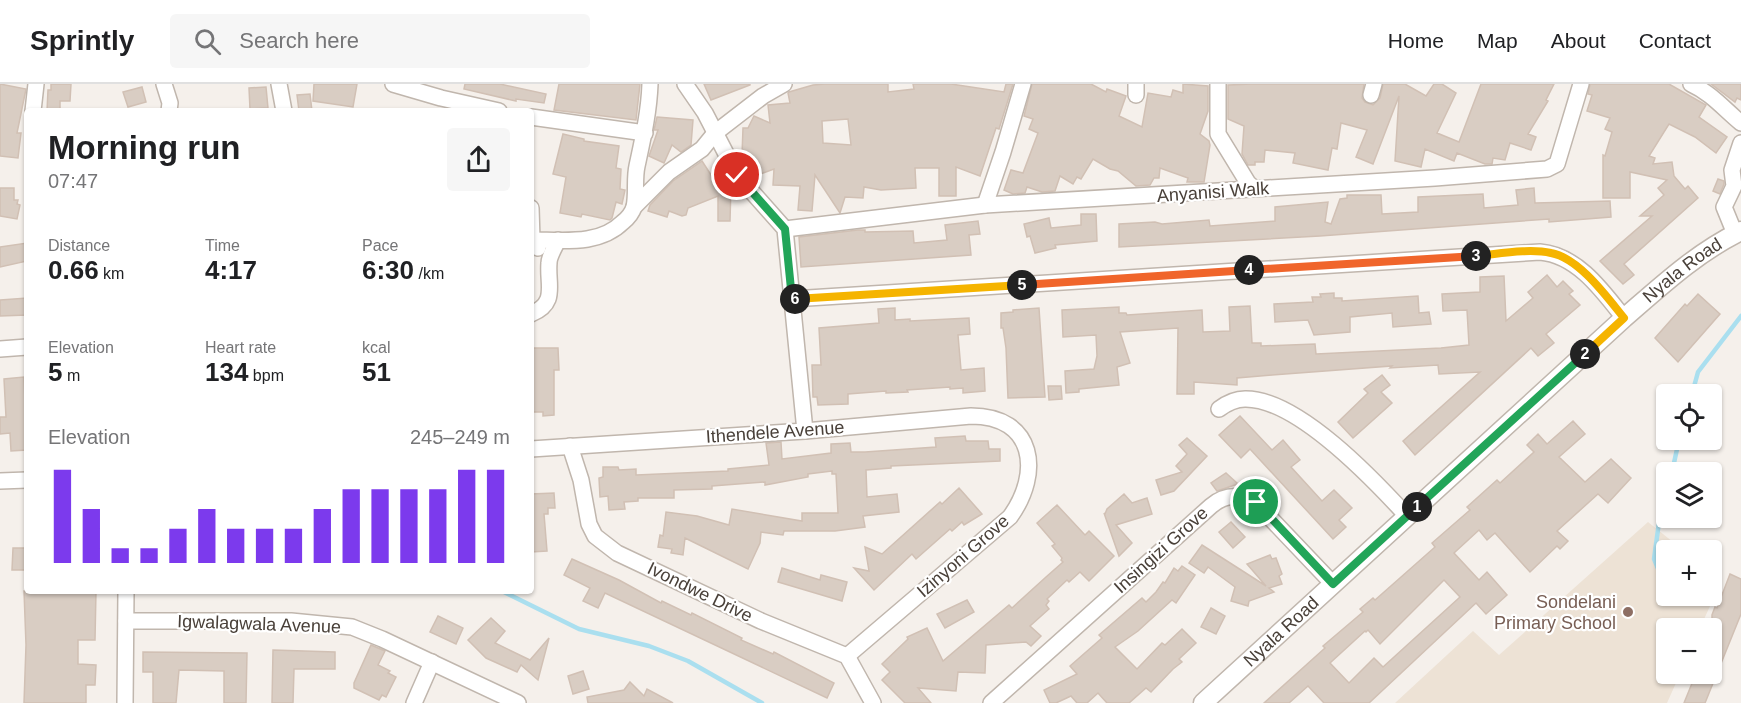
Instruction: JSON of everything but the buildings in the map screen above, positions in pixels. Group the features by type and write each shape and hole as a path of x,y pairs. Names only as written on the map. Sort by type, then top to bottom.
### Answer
{"street":[{"path":"33,108 36,84"},
{"path":"164,84 169,108"},
{"path":"279,84 283,108"},
{"path":"393,84 486,108"},
{"path":"634,207 636,167 645,133 650,84"},
{"path":"685,84 705,113 737,175 785,229 805,430"},
{"path":"534,240 585,239 602,235 618,227 630,216 634,207 669,172 702,149 715,132 762,96 784,84"},
{"path":"985,205 1004,152 1023,84"},
{"path":"1218,84 1218,134 1248,183 1255,189"},
{"name":"Anyanisi Walk","path":"785,229 985,205 1446,178 1551,168 1557,164 1559,159 1581,84"},
{"path":"1691,84 1713,97 1741,123"},
{"path":"534,117 645,133"},
{"path":"1738,233 1724,207 1734,186 1732,170 1741,143"},
{"name":"Nyala Road","path":"1203,703 1624,318 1684,266 1738,233"},
{"path":"534,313 546,304 550,278 549,262 558,240"},
{"path":"534,244 549,262"},
{"path":"792,299 1540,252 1561,255 1572,262 1624,318"},
{"path":"0,349 24,347"},
{"path":"1219,409 1231,402 1247,399 1264,402 1281,409 1340,449 1407,516"},
{"name":"Ithendele Avenue","path":"534,449 980,416 1000,422 1016,433"},
{"name":"Izinyoni Grove","path":"847,656 1010,517 1024,494 1029,471 1024,444 1016,433"},
{"name":"Ivondwe Drive","path":"570,446 581,480 589,524 595,536 603,543 618,553 761,621 847,656"},
{"path":"0,481 24,480"},
{"name":"Insingizi Grove","path":"991,703 1210,506 1223,498 1238,496 1256,502 1333,584"},
{"path":"125,703 126,594"},
{"name":"Igwalagwala Avenue","path":"126,621 291,621 352,627 518,703"},
{"path":"847,656 873,703"},
{"path":"414,703 432,662"}],"shaded area":[{"name":"Sondelani Primary School","path":"1648,522 1670,540 1656,540 1656,606 1710,606 1705,618 1656,618 1656,684 1676,684 1667,703 1395,703 1473,631 1499,655"}],"waterway":[{"path":"1695,384 1698,372 1741,316"},
{"path":"1674,462 1677,450"},
{"path":"1657,540 1658,528"},
{"path":"1656,544 1654,559 1656,564"},
{"path":"508,594 579,629 649,646 688,661 762,703"}],"place":[{"name":"Sondelani Primary School","path":"1628,612"}],"route":[{"path":"737,175 785,229 792,299 1550,252 1561,255 1572,262 1624,318 1333,584 1256,502"}]}
